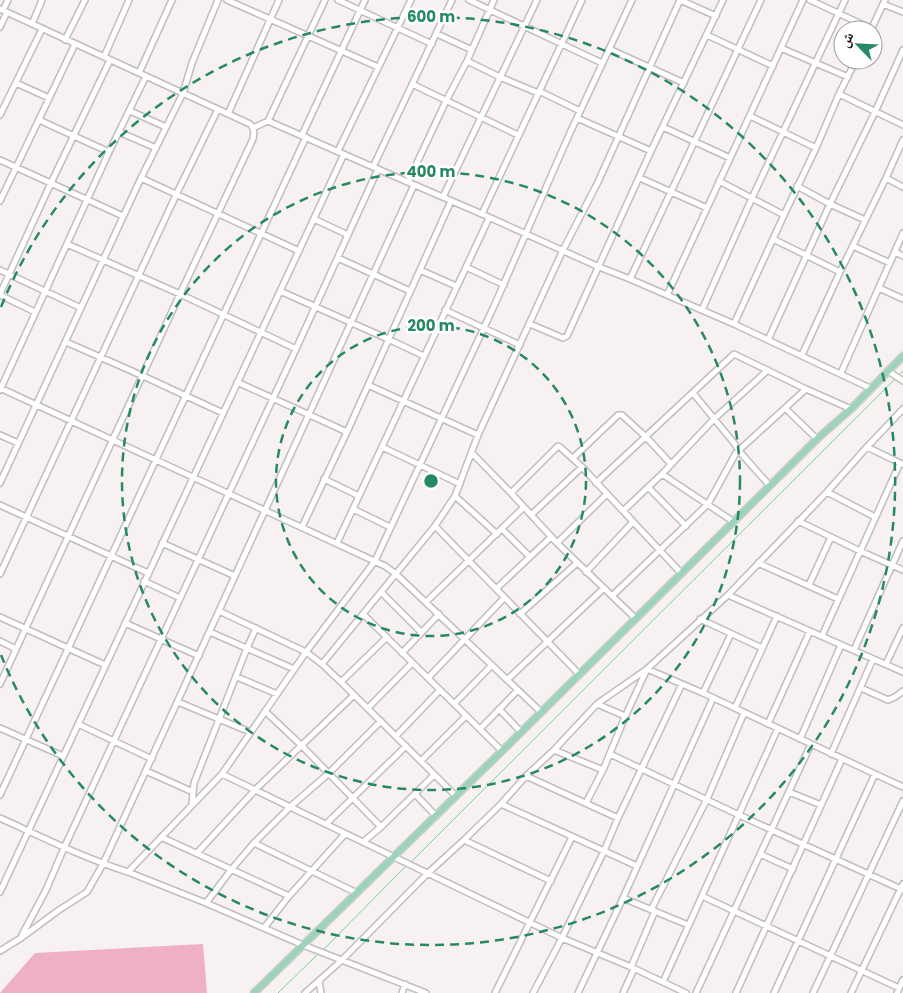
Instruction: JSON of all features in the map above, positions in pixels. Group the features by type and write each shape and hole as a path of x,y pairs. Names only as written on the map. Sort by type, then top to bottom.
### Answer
{"main road":[{"path":"254,993 903,356"}],"street":[{"path":"0,27 8,0"},
{"path":"32,24 42,0"},
{"path":"65,40 85,0"},
{"path":"36,312 0,294 73,136 107,58 129,0"},
{"path":"138,73 172,0"},
{"path":"0,482 2,471 18,443 141,178 183,93 192,63 218,0"},
{"path":"227,0 378,67"},
{"path":"228,114 279,0"},
{"path":"268,121 325,0"},
{"path":"338,0 432,44"},
{"path":"0,795 186,396 365,0"},
{"path":"338,151 410,0"},
{"path":"21,938 46,890 113,741 316,307 412,84 452,0"},
{"path":"469,0 602,63"},
{"path":"408,182 446,100 467,61 494,0"},
{"path":"443,197 537,0"},
{"path":"482,214 582,0"},
{"path":"128,872 222,774 306,652 375,561 484,328 580,111 632,0"},
{"path":"322,664 435,526 455,496 478,435 563,250 598,182 680,0 716,16"},
{"path":"530,324 565,338 723,0"},
{"path":"630,279 761,0"},
{"path":"667,295 803,0"},
{"path":"810,0 853,20"},
{"path":"702,310 752,198 845,0"},
{"path":"876,20 884,2 903,12"},
{"path":"0,684 253,139 254,133 250,124 65,40 4,10"},
{"path":"0,115 3,103 16,83 42,29"},
{"path":"437,34 472,50"},
{"path":"707,35 773,66"},
{"path":"0,201 75,44"},
{"path":"781,48 848,77"},
{"path":"609,49 684,83"},
{"path":"768,340 903,50"},
{"path":"467,61 580,111"},
{"path":"734,324 851,70"},
{"path":"146,76 0,388 385,566 439,614 541,712"},
{"path":"16,83 49,98"},
{"path":"412,84 518,134"},
{"path":"839,94 903,125"},
{"path":"0,574 176,194 218,109"},
{"path":"130,111 166,127"},
{"path":"750,116 816,148"},
{"path":"577,118 652,151"},
{"path":"39,120 109,152"},
{"path":"253,128 264,121 268,121 304,136 599,267 734,324 870,388"},
{"path":"663,127 730,158"},
{"path":"120,132 156,148"},
{"path":"802,356 903,140"},
{"path":"0,892 344,154"},
{"path":"0,160 124,216"},
{"path":"141,178 299,252"},
{"path":"640,178 707,208"},
{"path":"886,178 903,187"},
{"path":"719,182 784,215"},
{"path":"0,951 87,892 103,864 414,185"},
{"path":"798,186 830,204 865,220"},
{"path":"302,527 452,201"},
{"path":"337,543 489,218"},
{"path":"314,219 348,235"},
{"path":"841,374 903,233"},
{"path":"773,239 840,272"},
{"path":"67,244 139,275 296,350"},
{"path":"853,246 890,263"},
{"path":"895,252 903,256"},
{"path":"338,258 410,291"},
{"path":"466,267 504,284"},
{"path":"0,270 81,308"},
{"path":"420,270 456,286"},
{"path":"879,288 903,299"},
{"path":"280,292 424,356"},
{"path":"445,310 520,345"},
{"path":"66,342 222,413"},
{"path":"596,483 734,354 806,389 851,408"},
{"path":"623,511 662,474 714,419 768,370"},
{"path":"888,371 903,381"},
{"path":"238,382 347,432"},
{"path":"368,384 478,435"},
{"path":"612,596 708,504 734,456 806,389"},
{"path":"693,393 739,451 770,486"},
{"path":"784,408 817,439"},
{"path":"305,993 342,960 428,873 501,804 597,704 647,669 728,594 827,492 903,409"},
{"path":"573,458 618,414 622,414 671,464"},
{"path":"0,435 18,443"},
{"path":"511,493 558,446 582,467 682,573"},
{"path":"382,447 460,484"},
{"path":"822,636 875,517 902,464 867,447"},
{"path":"472,453 557,543 635,618"},
{"path":"532,515 582,467"},
{"path":"662,474 734,522"},
{"path":"324,479 359,496"},
{"path":"648,487 686,526"},
{"path":"827,492 875,517"},
{"path":"557,543 607,494"},
{"path":"455,496 497,534"},
{"path":"0,505 148,573"},
{"path":"426,602 524,507"},
{"path":"353,509 390,527"},
{"path":"798,521 903,570"},
{"path":"586,572 633,522"},
{"path":"435,526 579,674"},
{"path":"502,529 530,557"},
{"path":"496,589 551,536"},
{"path":"809,586 831,537"},
{"path":"854,650 903,541"},
{"path":"162,543 235,576"},
{"path":"520,614 577,563"},
{"path":"758,563 838,599"},
{"path":"144,581 180,598"},
{"path":"508,680 604,588"},
{"path":"381,592 421,632"},
{"path":"728,594 903,672"},
{"path":"428,678 504,598"},
{"path":"219,611 306,652 322,664 456,796"},
{"path":"363,614 502,751"},
{"path":"402,653 439,614"},
{"path":"735,708 777,616"},
{"path":"0,617 105,665"},
{"path":"700,619 762,648"},
{"path":"125,623 199,656"},
{"path":"192,804 194,783 256,628"},
{"path":"886,664 903,628"},
{"path":"768,724 810,630"},
{"path":"210,632 294,669"},
{"path":"703,693 730,634"},
{"path":"341,682 387,637"},
{"path":"0,641 16,649"},
{"path":"800,739 841,645"},
{"path":"831,754 874,659"},
{"path":"368,708 412,663"},
{"path":"454,704 492,665"},
{"path":"647,669 703,693 903,787"},
{"path":"586,803 610,754 647,669"},
{"path":"237,677 277,694"},
{"path":"532,993 562,938 682,684"},
{"path":"861,688 888,700 903,690"},
{"path":"396,736 440,690"},
{"path":"480,729 518,690"},
{"path":"197,853 256,789 354,695"},
{"path":"578,993 713,698"},
{"path":"178,702 250,732"},
{"path":"597,704 626,716"},
{"path":"499,710 521,732"},
{"path":"265,711 381,827"},
{"path":"623,993 653,910 706,799 744,713"},
{"path":"421,761 466,716"},
{"path":"206,903 254,843 290,807 328,774 381,721"},
{"path":"78,724 152,759"},
{"path":"0,728 63,756"},
{"path":"663,982 778,728"},
{"path":"696,993 811,744"},
{"path":"326,824 406,746"},
{"path":"554,750 602,770"},
{"path":"610,754 836,859 902,887 851,993"},
{"path":"736,993 842,759"},
{"path":"146,771 193,792"},
{"path":"222,774 562,938 686,993"},
{"path":"774,993 875,774"},
{"path":"363,842 434,775"},
{"path":"526,776 618,818"},
{"path":"790,792 821,805"},
{"path":"415,794 436,816"},
{"path":"814,993 903,801"},
{"path":"501,804 637,866"},
{"path":"0,818 64,848 206,903 303,945 426,993"},
{"path":"264,928 289,896 345,834"},
{"path":"161,837 289,896"},
{"path":"495,993 572,837"},
{"path":"464,840 551,881"},
{"path":"254,843 357,893"},
{"path":"760,854 792,869"},
{"path":"702,896 862,971 898,991 903,980"},
{"path":"623,898 688,925"},
{"path":"318,981 321,993"},
{"path":"402,993 405,984"},
{"path":"669,993 672,986"}],"shaded area":[{"path":"203,944 207,993 0,993 35,953"}],"waterway":[{"path":"900,374 903,371"},
{"path":"411,862 894,380"},
{"path":"324,949 405,867"},
{"path":"278,993 317,955"}]}
